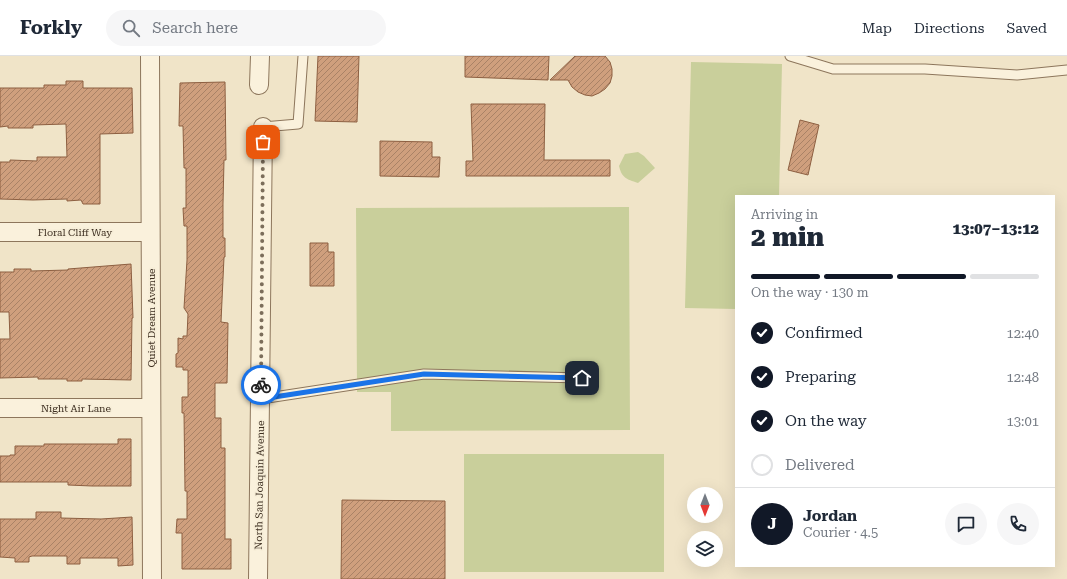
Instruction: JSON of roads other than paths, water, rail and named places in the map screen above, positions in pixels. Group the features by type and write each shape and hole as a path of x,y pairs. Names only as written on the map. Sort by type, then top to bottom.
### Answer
{"street":[{"name":"Quiet Dream Avenue","path":"150,56 152,579"},
{"path":"259,85 260,56"},
{"name":"North San Joaquin Avenue","path":"258,579 263,127"},
{"name":"Floral Cliff Way","path":"0,232 150,232"},
{"name":"Night Air Lane","path":"0,408 152,408"}],"lane":[{"path":"263,127 298,124 303,56"},
{"path":"790,56 833,69 925,69 1017,75 1067,70"},
{"path":"261,399 424,374 582,378"}]}
